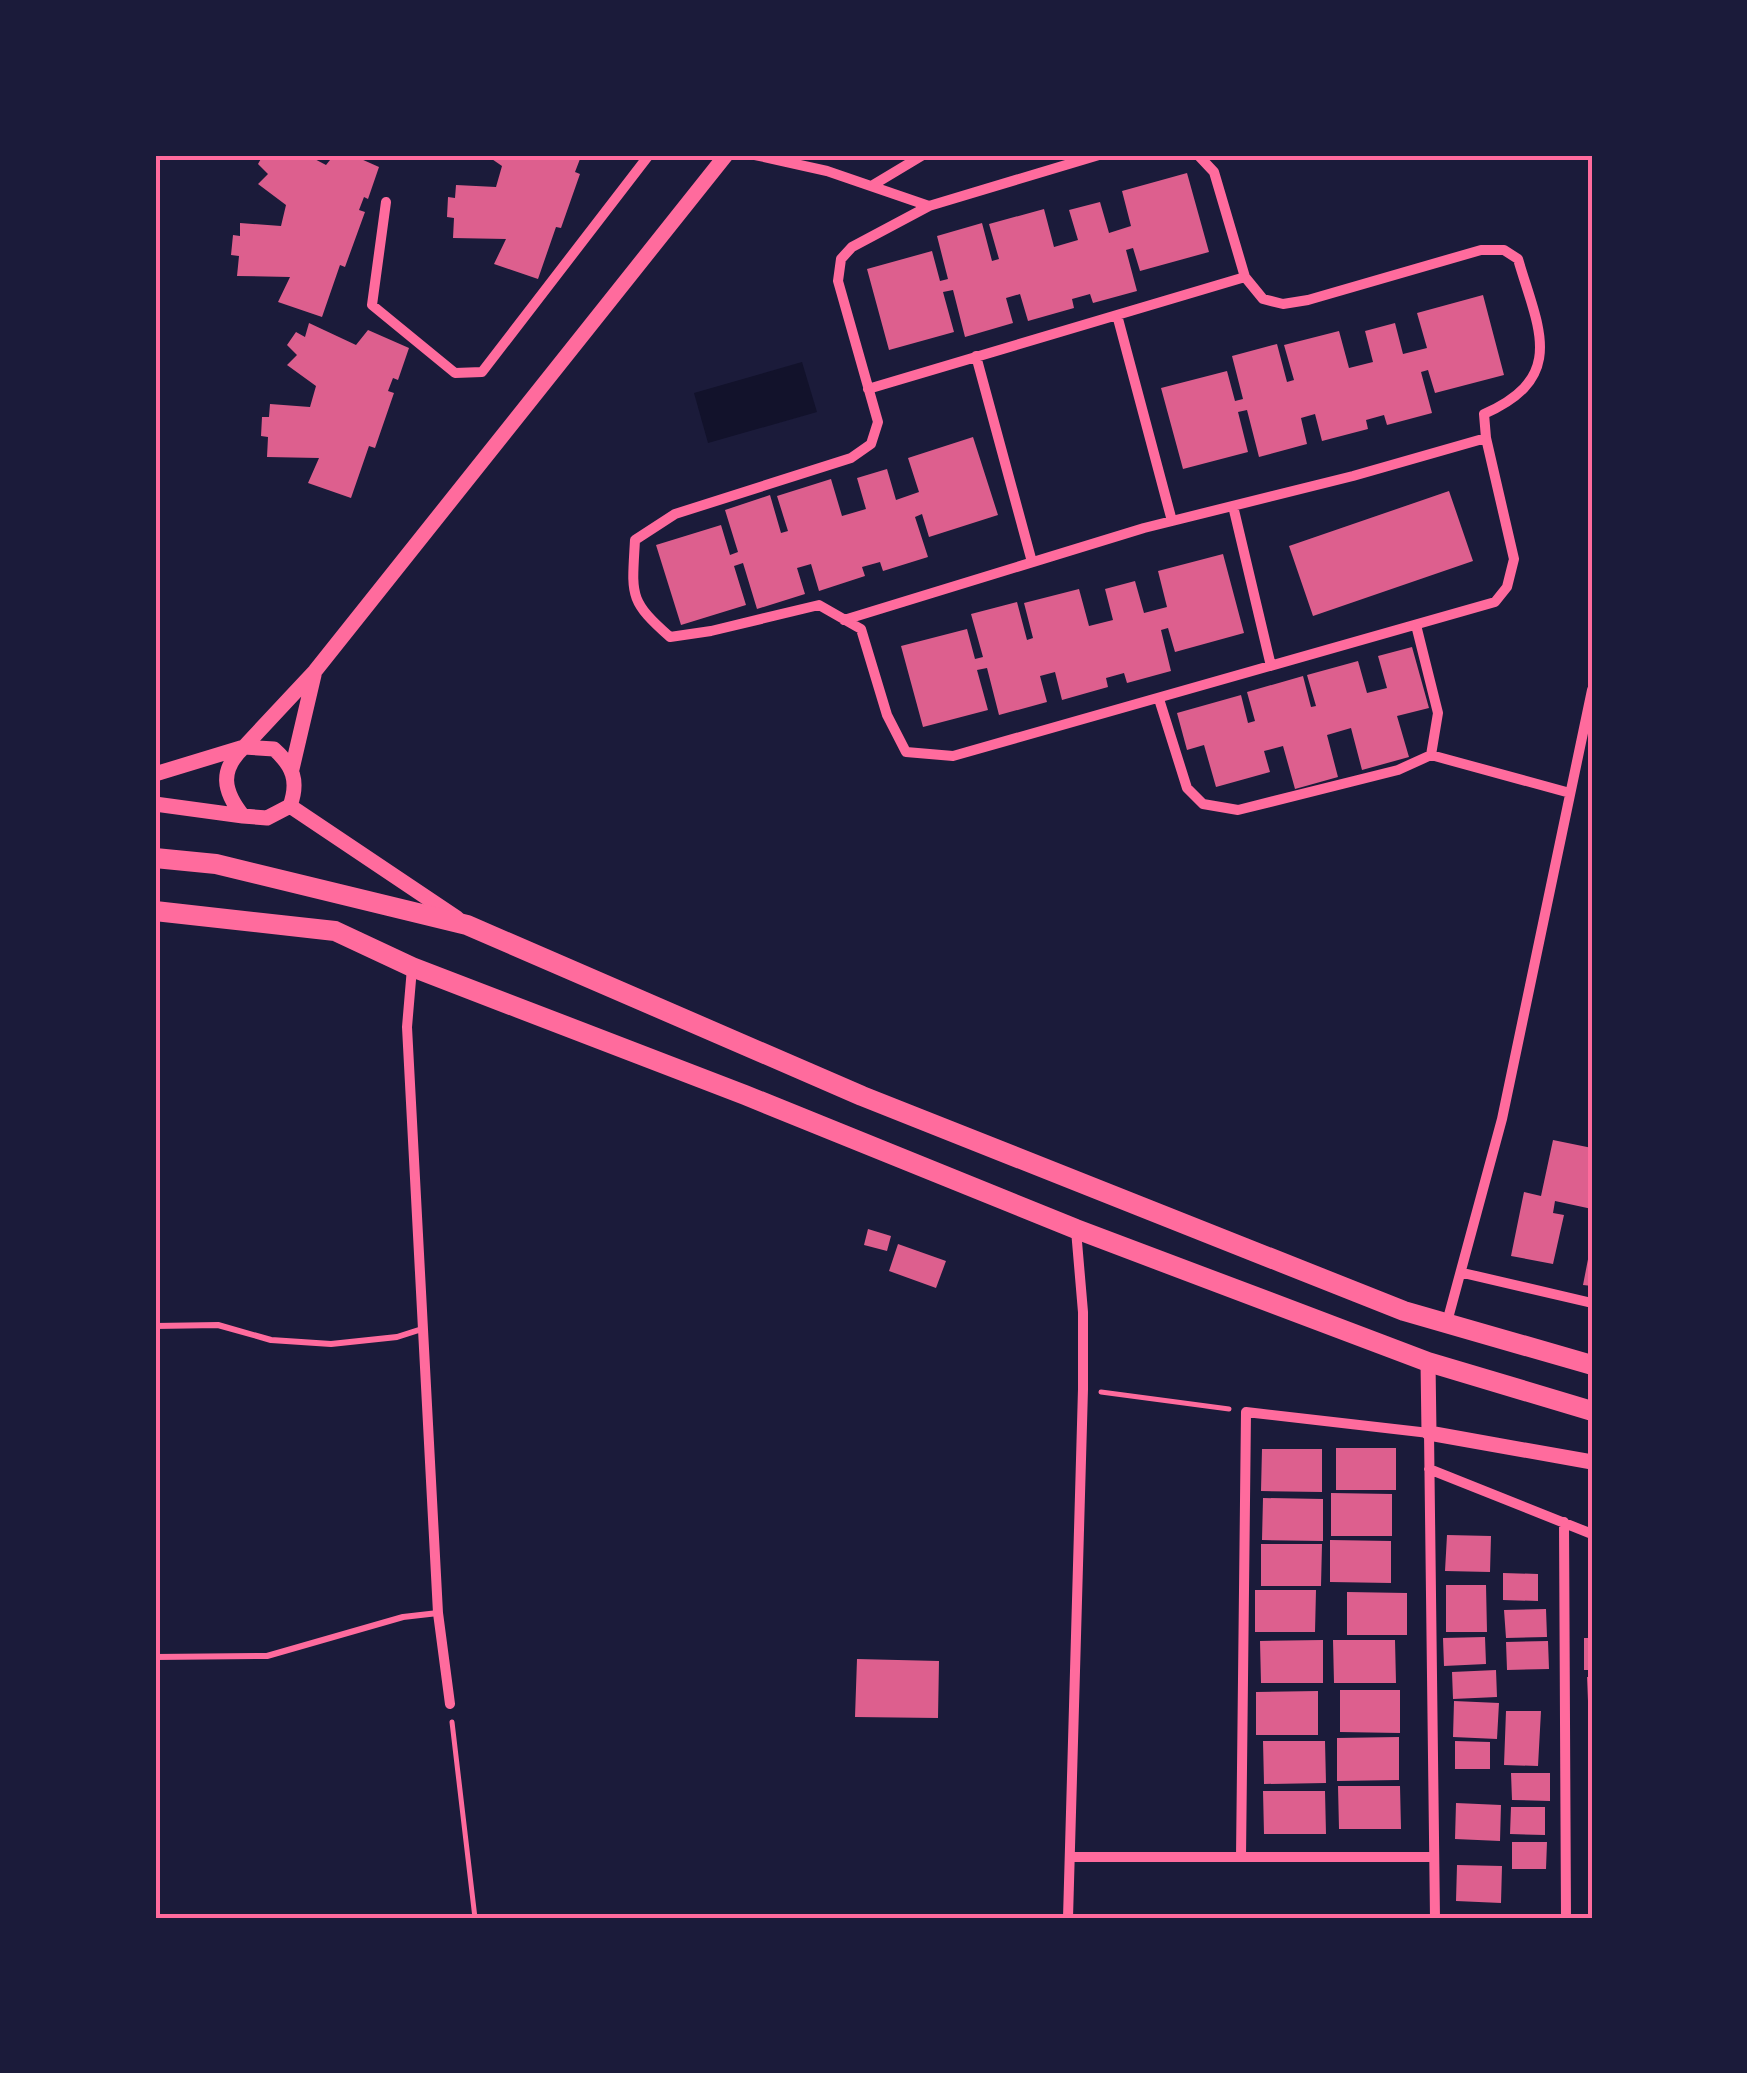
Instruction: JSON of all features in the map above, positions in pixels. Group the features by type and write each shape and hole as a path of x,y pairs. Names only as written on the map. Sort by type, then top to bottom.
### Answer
{"main road":[{"path":"155,858 216,864 466,925 862,1096 1404,1311 1592,1365"},
{"path":"155,911 335,931 412,966 1076,1229 1428,1362 1592,1411"}],"street":[{"path":"386,202 372,305 455,373 482,372 649,155"},
{"path":"244,816 229,799 224,782 230,762 315,671 726,155"},
{"path":"755,155 873,184 929,206"},
{"path":"873,184 923,155"},
{"path":"1100,155 929,206 852,247 841,258 838,281 878,422 871,444 851,458 675,514 635,540 632,582 640,610 670,637 818,605 861,630 886,715 906,752 953,756 1495,602 1507,587 1514,559 1484,414 1511,402 1529,382 1540,361 1542,341 1518,259 1504,250 1481,250 1308,300 1283,304 1263,299 1245,277 1214,172 1198,155"},
{"path":"868,388 1245,277"},
{"path":"1117,315 1172,521"},
{"path":"976,356 1032,562"},
{"path":"844,620 1172,521 1486,438"},
{"path":"1233,506 1271,666"},
{"path":"1416,625 1438,713 1432,755"},
{"path":"155,804 268,818 290,806 295,794 292,769 315,671"},
{"path":"1448,1322 1502,1118 1592,690"},
{"path":"1159,698 1187,788 1202,804 1238,810 1398,770 1432,755 1570,793"},
{"path":"155,774 244,747 274,749 292,769"},
{"path":"290,806 466,925"},
{"path":"412,966 406,1027 438,1613 450,1704"},
{"path":"1068,1918 1083,1389 1083,1312 1076,1229"},
{"path":"1463,1273 1592,1304"},
{"path":"1428,1362 1435,1918"},
{"path":"1241,1857 1246,1412 1429,1433 1592,1462"},
{"path":"1429,1469 1592,1534"},
{"path":"1564,1522 1566,1918"},
{"path":"1070,1858 1434,1857"}],"lane":[{"path":"155,1326 218,1325 270,1340 332,1344 396,1337 422,1328"},
{"path":"155,1657 267,1656 403,1618 438,1613"}],"path":[{"path":"1083,1389 1246,1412"},
{"path":"450,1704 476,1918"}],"shaded area":[{"path":"802,362 817,412 708,443 694,393"}],"building":[{"path":"263,155 307,155 326,165 334,155 352,155 379,167 368,199 364,197 359,210 365,212 345,267 340,265 322,317 278,302 290,277 237,276 239,256 231,255 233,235 240,236 240,223 281,226 286,205 258,184 268,174 258,164"},
{"path":"486,155 586,155 584,160 580,159 575,172 580,174 538,279 494,264 506,239 453,238 454,218 447,217 448,197 455,198 456,185 496,187 502,166"},
{"path":"1187,173 1209,252 1140,271 1133,248 1126,250 1137,291 1093,303 1090,294 1072,299 1074,308 1028,321 1020,294 1006,298 1013,323 965,337 953,290 943,292 954,332 889,350 867,269 932,251 940,281 948,279 937,236 982,223 992,261 999,259 989,224 1044,209 1054,247 1078,240 1069,210 1100,202 1109,233 1131,226 1122,191"},
{"path":"1483,295 1504,375 1435,393 1428,370 1421,372 1432,413 1387,425 1384,415 1366,420 1368,429 1322,441 1315,414 1301,418 1307,444 1259,457 1247,410 1238,412 1248,452 1183,469 1161,388 1227,371 1235,401 1243,399 1232,356 1277,344 1287,382 1294,380 1284,345 1339,331 1349,368 1373,362 1365,331 1395,323 1403,354 1427,348 1417,313"},
{"path":"309,323 356,345 368,330 409,348 398,380 393,378 388,391 394,393 375,448 369,446 351,498 308,483 319,458 267,457 268,437 261,436 262,417 269,417 270,404 310,407 316,386 287,365 297,355 287,345 296,332 305,337"},
{"path":"973,437 998,515 929,537 922,514 915,517 928,557 883,571 880,562 862,567 865,576 819,591 811,564 797,568 805,594 757,609 743,563 734,566 746,605 681,625 656,545 721,525 730,555 738,552 725,510 770,495 781,533 788,531 777,496 831,479 842,516 866,509 857,478 887,469 896,500 919,492 908,458"},
{"path":"1449,491 1473,561 1313,616 1289,546"},
{"path":"1223,554 1244,633 1175,652 1168,628 1161,630 1171,671 1127,683 1124,673 1106,678 1108,687 1062,700 1055,672 1040,676 1047,702 999,715 987,668 977,670 988,710 923,727 901,646 967,629 975,659 983,657 971,614 1017,602 1027,640 1033,638 1024,603 1079,589 1089,626 1113,620 1105,589 1135,581 1144,613 1167,607 1158,571"},
{"path":"1412,647 1429,708 1397,716 1409,757 1362,770 1351,728 1327,735 1338,777 1295,789 1283,746 1264,751 1270,772 1216,787 1204,745 1187,750 1177,713 1241,695 1248,723 1255,721 1247,692 1303,676 1311,707 1316,706 1307,675 1358,661 1367,693 1387,688 1378,656"},
{"path":"1553,1140 1592,1148 1592,1209 1555,1201 1553,1213 1564,1215 1553,1264 1511,1256 1524,1192 1541,1196"},
{"path":"868,1229 891,1236 887,1251 864,1245"},
{"path":"898,1244 946,1261 936,1288 889,1271"},
{"path":"1592,1249 1592,1286 1583,1285"},
{"path":"1336,1448 1396,1448 1396,1490 1336,1490"},
{"path":"1262,1449 1322,1449 1322,1492 1261,1491"},
{"path":"1331,1493 1392,1494 1392,1536 1331,1536"},
{"path":"1263,1498 1323,1499 1323,1541 1262,1540"},
{"path":"1447,1535 1491,1536 1490,1572 1445,1571"},
{"path":"1330,1540 1391,1541 1391,1583 1330,1582"},
{"path":"1261,1544 1322,1544 1321,1586 1261,1586"},
{"path":"1503,1573 1538,1574 1538,1601 1503,1600"},
{"path":"1446,1585 1486,1585 1487,1632 1446,1632"},
{"path":"1255,1590 1316,1590 1315,1632 1255,1632"},
{"path":"1347,1592 1407,1593 1407,1635 1347,1635"},
{"path":"1546,1609 1547,1637 1506,1638 1504,1610"},
{"path":"1485,1637 1486,1664 1444,1666 1443,1638"},
{"path":"1584,1638 1592,1638 1592,1670 1584,1670"},
{"path":"1323,1640 1323,1683 1261,1683 1260,1641"},
{"path":"1333,1640 1395,1640 1396,1683 1334,1683"},
{"path":"1548,1641 1549,1669 1507,1670 1506,1642"},
{"path":"857,1659 939,1661 938,1718 855,1717"},
{"path":"1496,1670 1497,1697 1453,1699 1452,1672"},
{"path":"1587,1677 1592,1677 1592,1701 1588,1701"},
{"path":"1340,1690 1400,1690 1400,1733 1340,1732"},
{"path":"1318,1691 1318,1735 1256,1735 1256,1692"},
{"path":"1454,1701 1499,1703 1497,1739 1453,1737"},
{"path":"1506,1711 1541,1711 1538,1766 1504,1765"},
{"path":"1399,1737 1399,1780 1337,1781 1337,1738"},
{"path":"1263,1741 1325,1741 1326,1783 1264,1784"},
{"path":"1455,1741 1490,1742 1490,1769 1455,1769"},
{"path":"1511,1773 1550,1773 1550,1801 1512,1800"},
{"path":"1338,1786 1400,1786 1401,1829 1339,1829"},
{"path":"1263,1791 1325,1791 1326,1834 1264,1834"},
{"path":"1456,1803 1501,1805 1500,1841 1455,1839"},
{"path":"1511,1807 1545,1807 1545,1835 1510,1834"},
{"path":"1512,1842 1547,1842 1546,1869 1512,1869"},
{"path":"1457,1865 1502,1866 1501,1903 1456,1901"}]}
